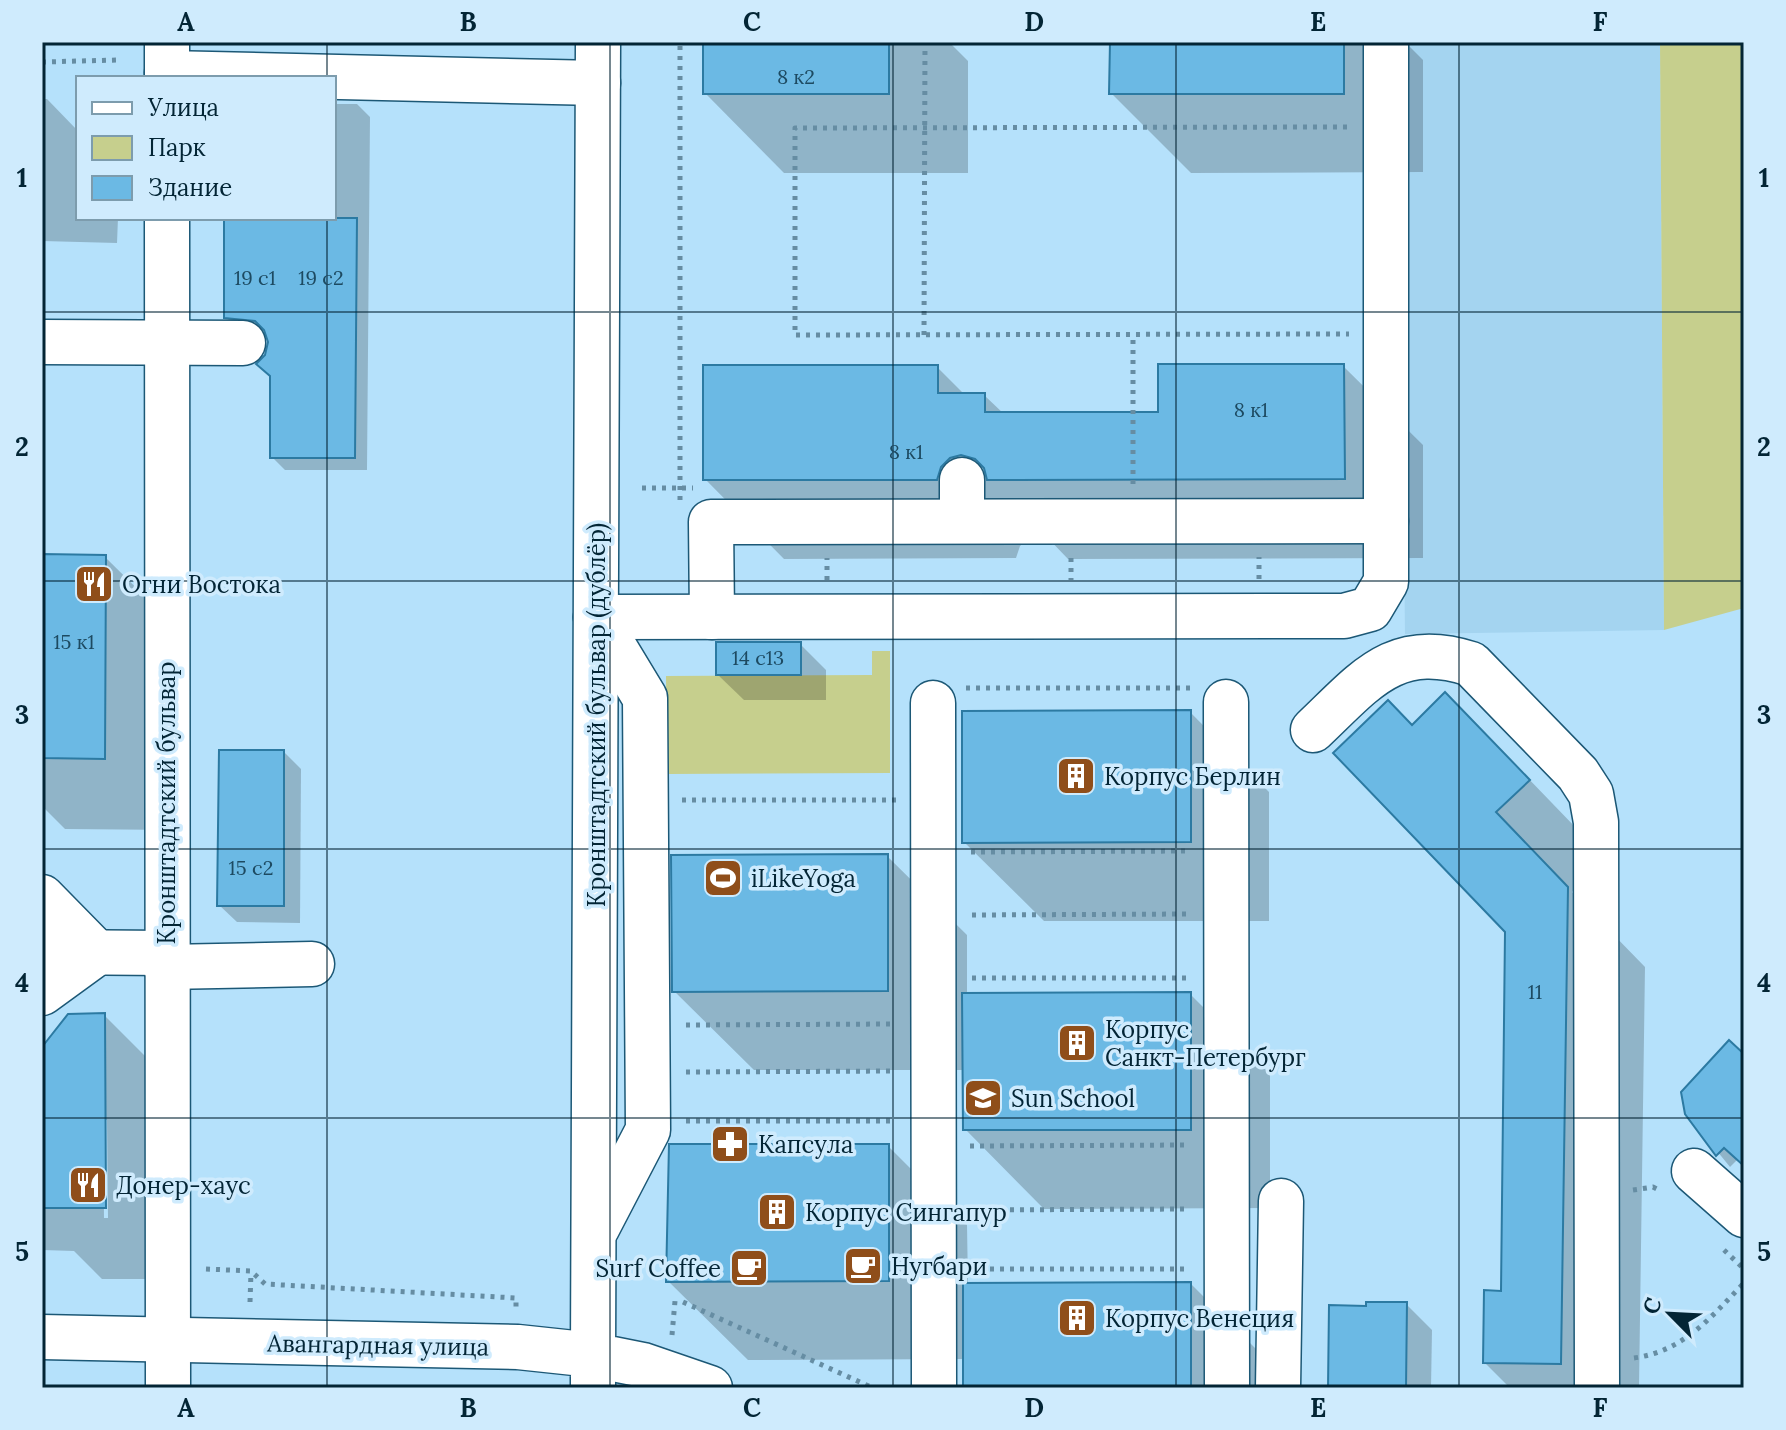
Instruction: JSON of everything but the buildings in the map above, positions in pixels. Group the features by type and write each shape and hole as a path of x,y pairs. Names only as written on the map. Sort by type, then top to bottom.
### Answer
{"main road":[{"path":"596,617 1344,616 1370,609 1386,582 1386,42"},
{"path":"167,64 598,62"},
{"name":"Кронштадтский бульвар (дублёр)","path":"593,1372 598,62"},
{"name":"Кронштадтский бульвар","path":"167,220 168,1388"},
{"path":"42,342 243,343"},
{"path":"712,617 711,522 962,501 1133,521 1386,521"},
{"path":"1313,730 1384,666 1427,654 1448,656 1471,664 1586,785 1596,822 1597,1194 1609,1374"},
{"path":"1226,702 1227,1388"},
{"path":"933,703 934,1388"},
{"path":"42,897 97,953"},
{"path":"42,952 97,953 166,960 312,964"},
{"path":"42,993 97,953"},
{"path":"1679,1182 1732,1231"},
{"path":"1278,1388 1281,1201"},
{"name":"Авангардная улица","path":"42,1337 518,1347 593,1372 668,1372 710,1388"}],"path":[{"path":"680,42 680,502"},
{"path":"924,335 925,42"},
{"path":"42,62 117,60"},
{"path":"1386,127 795,128 795,335 1386,334"},
{"path":"1133,334 1133,521"},
{"path":"933,703 938,691 945,688 1210,688 1218,690 1226,702"},
{"path":"677,800 933,800"},
{"path":"933,852 1226,851"},
{"path":"933,915 1227,914"},
{"path":"933,978 1227,977"},
{"path":"678,1025 933,1024"},
{"path":"677,1072 933,1071"},
{"path":"678,1121 1227,1145"},
{"path":"1597,1194 1621,1195 1643,1187 1679,1182"},
{"path":"933,1210 1227,1209"},
{"path":"1732,1231 1744,1269"},
{"path":"168,1267 251,1271 265,1284 516,1298 516,1310"},
{"path":"933,1270 1227,1269"},
{"path":"1609,1374 1689,1339 1744,1283"},
{"path":"671,1337 675,1301"},
{"path":"683,1302 873,1388"}],"shaded area":[{"path":"1399,42 1660,42 1664,630 1405,634"}],"green space":[{"path":"1660,42 1744,42 1744,608 1664,630"},
{"path":"872,651 890,651 890,773 667,774 666,676 872,675"}],"place":[{"name":"Огни Востока","path":"94,584"},
{"name":"Корпус Берлин","path":"1076,776"},
{"name":"iLikeYoga","path":"723,878"},
{"name":"Корпус Санкт-Петербург","path":"1077,1043"},
{"name":"Sun School","path":"983,1098"},
{"name":"Капсула","path":"730,1144"},
{"name":"Донер-хаус","path":"88,1185"},
{"name":"Корпус Сингапур","path":"777,1212"},
{"name":"Нугбари","path":"863,1266"},
{"name":"Surf Coffee","path":"749,1268"},
{"name":"Корпус Венеция","path":"1077,1318"}]}
